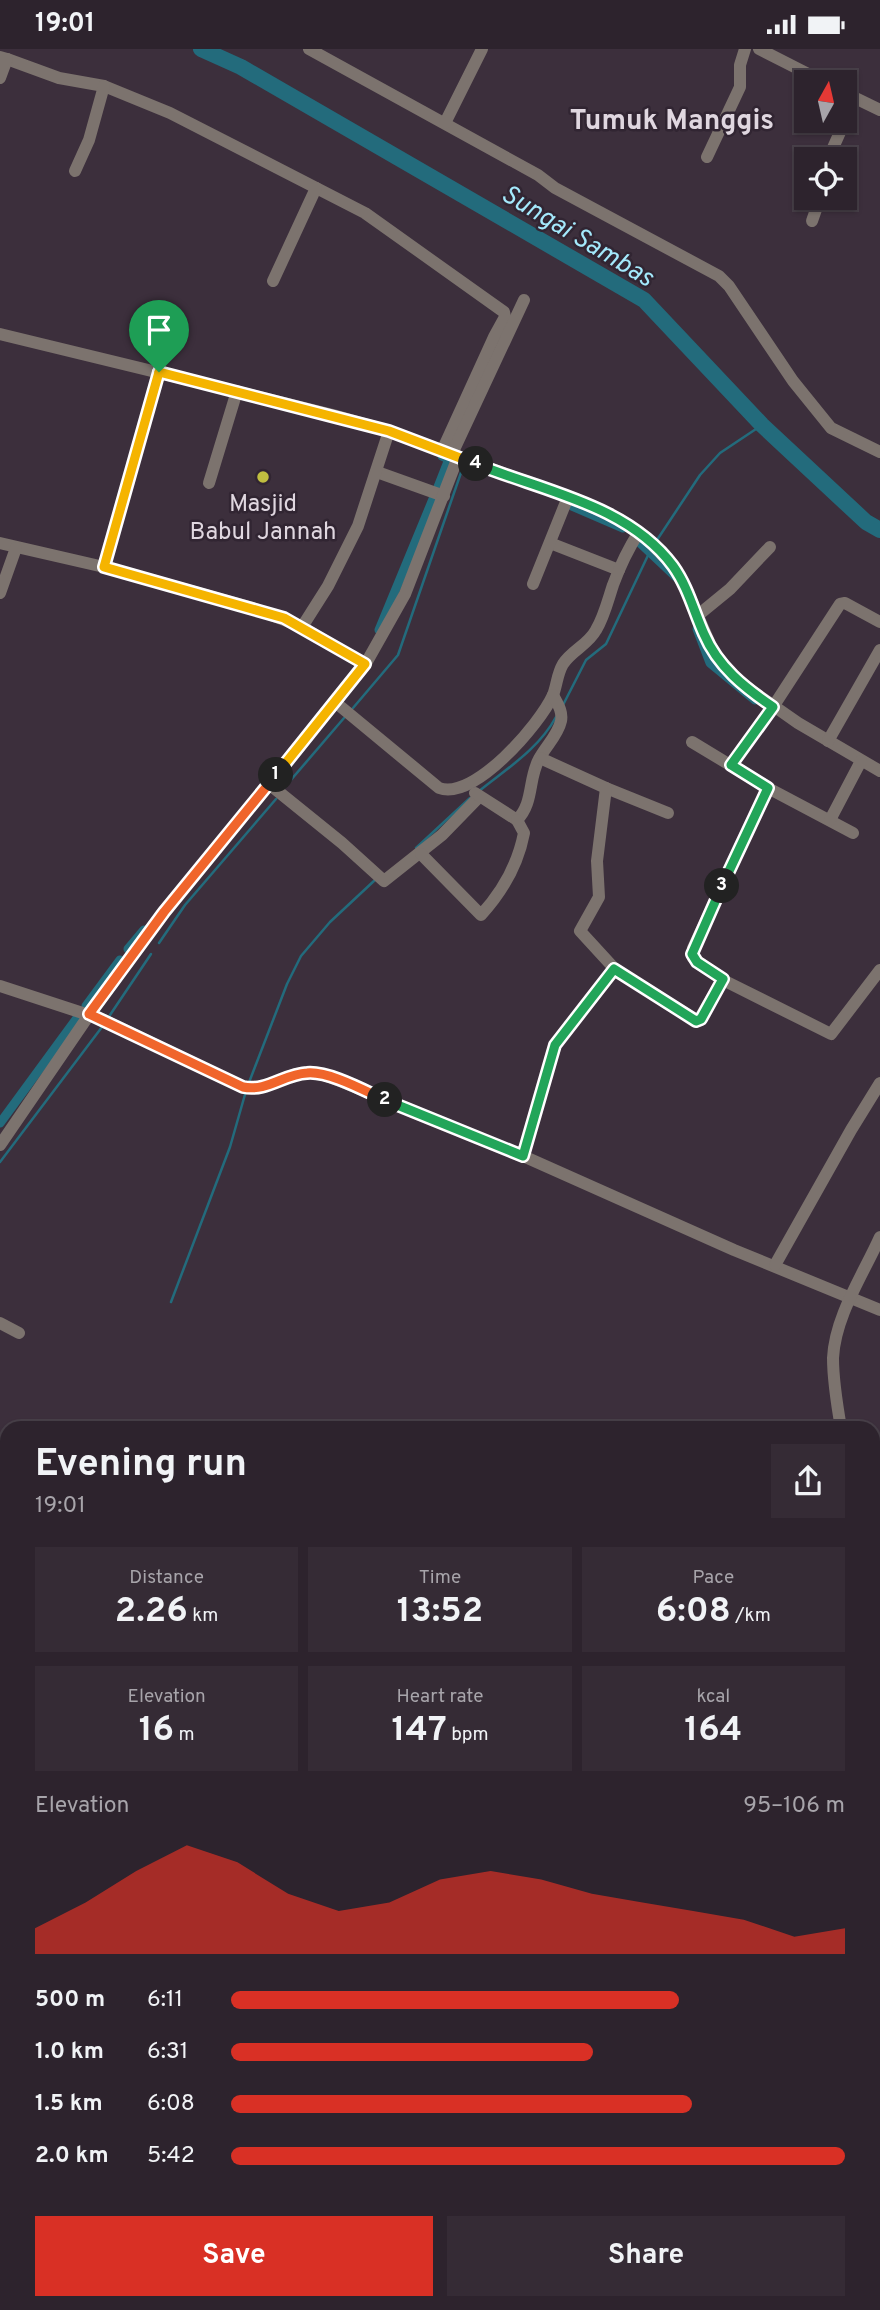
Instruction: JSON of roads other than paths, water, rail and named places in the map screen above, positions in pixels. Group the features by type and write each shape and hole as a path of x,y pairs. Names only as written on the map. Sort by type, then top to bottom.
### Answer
{"street":[{"path":"309,49 543,178 555,188 719,276 729,286 793,381 831,428 878,447"},
{"path":"445,123 482,49"},
{"path":"707,157 740,87 739,72 745,49"},
{"path":"759,49 800,70"},
{"path":"0,78 4,58 51,76 104,86 170,113 365,213 506,315 451,454 444,496 405,594 365,664 164,912 89,1014 0,1145"},
{"path":"75,171 89,140 104,86"},
{"path":"858,99 880,110"},
{"path":"273,281 316,188"},
{"path":"812,221 816,210"},
{"path":"451,454 524,300"},
{"path":"0,334 389,431 612,516 642,534 674,567 709,645 727,670 773,707 880,771"},
{"path":"104,567 159,372"},
{"path":"209,483 237,391"},
{"path":"302,627 328,586 354,535 389,431"},
{"path":"377,472 444,496"},
{"path":"533,584 568,497"},
{"path":"517,820 525,809 540,758 560,725 557,703 562,666 586,644 597,629 619,570 642,534"},
{"path":"0,543 104,567 253,608 302,627 365,664"},
{"path":"550,543 619,570"},
{"path":"697,617 730,589 770,547"},
{"path":"0,593 16,548"},
{"path":"731,765 773,707 840,604 845,603 880,622"},
{"path":"828,741 880,650"},
{"path":"335,702 439,788 473,791 517,820 524,833 500,893 481,915 421,854"},
{"path":"269,784 384,881 421,854 473,791 557,703"},
{"path":"692,742 768,788 853,833"},
{"path":"540,758 668,813"},
{"path":"830,820 861,761"},
{"path":"606,788 597,861 599,897 580,931 614,969 698,1021 723,979"},
{"path":"768,788 692,954 697,962 723,979 831,1034 880,970"},
{"path":"523,1156 555,1045 614,969"},
{"path":"0,986 89,1014 247,1088 258,1088 304,1073 322,1075 523,1156 734,1250 880,1310"},
{"path":"775,1265 880,1083"},
{"path":"840,1421 833,1359 838,1335 851,1297 880,1237"},
{"path":"0,1323 19,1333"}],"waterway":[{"name":"Sungai Sambas","path":"201,49 241,67 644,300 762,425 866,522 880,530"},
{"path":"655,543 700,475 720,453 762,425"},
{"path":"438,487 449,459 442,456"},
{"path":"353,708 398,655 464,464"},
{"path":"379,630 433,499"},
{"path":"572,506 623,528"},
{"path":"640,543 676,577"},
{"path":"563,705 586,660 606,644 651,549"},
{"path":"697,629 710,663 755,700"},
{"path":"478,792 531,749 556,717"},
{"path":"284,788 344,718"},
{"path":"416,848 470,798"},
{"path":"159,943 185,905 276,799"},
{"path":"248,1085 287,984 301,956 330,922 375,880"},
{"path":"128,949 144,930"},
{"path":"110,1015 151,954"},
{"path":"86,1006 120,960"},
{"path":"0,1123 77,1018"},
{"path":"0,1162 102,1027"},
{"path":"171,1302 230,1147 246,1091"}],"place":[{"name":"Masjid Babul Jannah","path":"263,477"}],"district":[{"name":"Tumuk Manggis","path":"672,119"}]}
